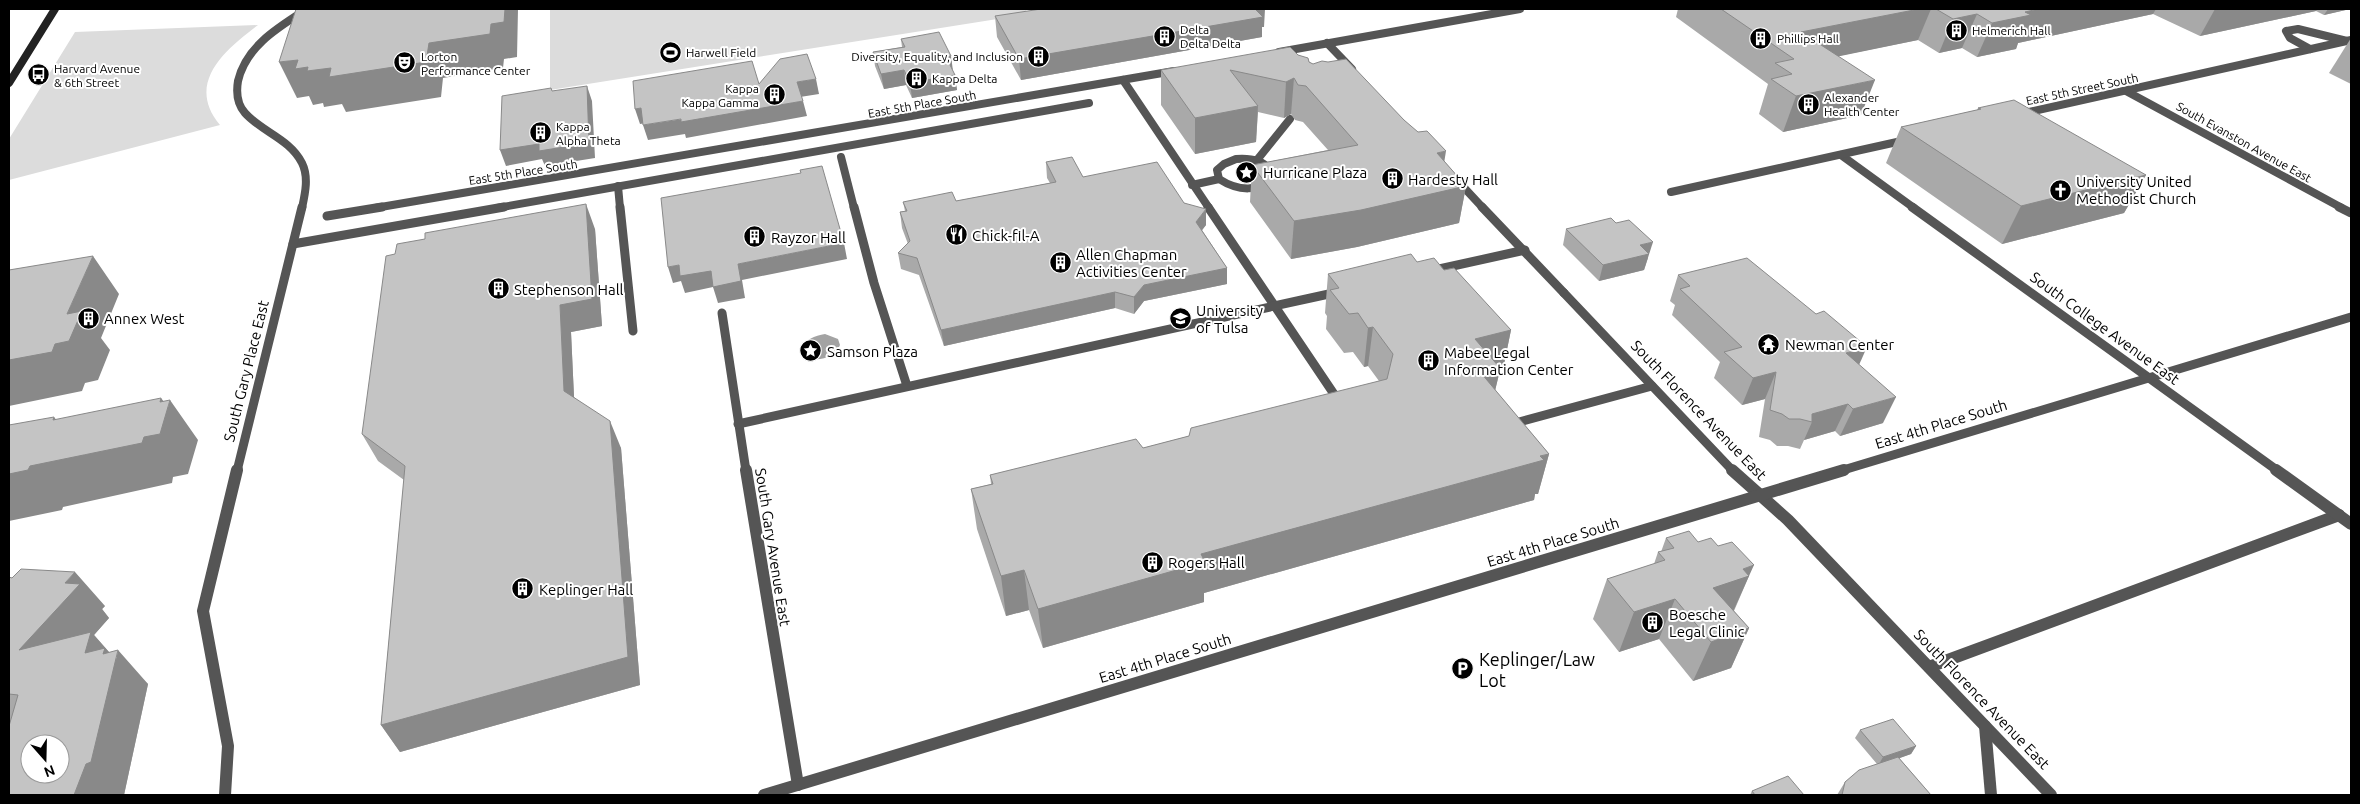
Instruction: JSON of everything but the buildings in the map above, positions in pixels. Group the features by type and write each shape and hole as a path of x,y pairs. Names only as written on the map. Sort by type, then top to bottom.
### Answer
{"main road":[{"path":"9,83 55,9"}],"street":[{"name":"South Gary Place East","path":"225,795 228,746 204,611 208,582 293,244 304,195 306,174 297,154 245,112 236,93 243,67 260,43 284,23 307,9"},
{"path":"1270,54 1283,55 1327,43 1520,9"},
{"path":"2310,49 2290,38 2286,31 2298,29 2349,41"},
{"name":"East 5th Street South","path":"2008,116 2349,41"},
{"path":"1327,43 1358,75"},
{"name":"East 5th Place South","path":"328,216 824,133 1182,69"},
{"path":"1123,80 1273,307 1340,404"},
{"name":"South Evanston Avenue East","path":"2126,90 2351,214"},
{"name":"East 5th Place South","path":"293,244 1089,103"},
{"path":"1257,160 1290,119"},
{"path":"1671,192 1917,138"},
{"name":"South College Avenue East","path":"1841,155 2351,524"},
{"path":"841,157 874,282 907,386"},
{"path":"1192,185 1219,179 1232,186 1260,186 1267,183 1272,173 1264,163 1241,158 1226,162 1218,170 1219,179"},
{"name":"South Florence Avenue East","path":"1450,172 1731,469 1815,548 2051,795"},
{"path":"618,186 633,331"},
{"path":"1424,272 1525,250"},
{"path":"738,424 1349,289"},
{"name":"South Gary Avenue East","path":"722,312 738,424 798,785"},
{"name":"East 4th Place South","path":"764,795 2351,317"},
{"path":"1508,425 1652,386"},
{"path":"1929,666 2339,516"},
{"path":"1985,726 1991,795"}],"shaded area":[{"name":"Harwell Field","path":"550,9 1025,9 1029,14 550,90"},
{"path":"258,25 233,45 222,57 208,81 207,95 210,110 220,125 9,180 9,139 75,32"},
{"path":"825,334 838,339 840,345 833,354 821,359 809,358 804,355 801,350 807,341"}],"place":[{"name":"Helmerich Hall","path":"1956,30"},
{"name":"Delta Delta Delta","path":"1164,36"},
{"name":"Phillips Hall","path":"1761,38"},
{"name":"Harwell Field","path":"670,52"},
{"name":"Diversity, Equality, and Inclusion","path":"1039,56"},
{"name":"Lorton Performance Center","path":"405,63"},
{"name":"Harvard Avenue & 6th Street","path":"38,75"},
{"name":"Kappa Delta","path":"916,78"},
{"name":"Kappa Kappa Gamma","path":"775,95"},
{"name":"Alexander Health Center","path":"1808,104"},
{"name":"Kappa Alpha Theta","path":"540,133"},
{"name":"Hurricane Plaza","path":"1247,172"},
{"name":"Hardesty Hall","path":"1392,179"},
{"name":"University United Methodist Church","path":"2060,190"},
{"name":"Chick-fil-A","path":"956,235"},
{"name":"Rayzor Hall","path":"755,237"},
{"name":"Allen Chapman Activities Center","path":"1060,263"},
{"name":"Stephenson Hall","path":"498,289"},
{"name":"Annex West","path":"88,318"},
{"name":"University of Tulsa","path":"1180,319"},
{"name":"Newman Center","path":"1769,344"},
{"name":"Samson Plaza","path":"811,351"},
{"name":"Mabee Legal Information Center","path":"1428,361"},
{"name":"Rogers Hall","path":"1152,562"},
{"name":"Keplinger Hall","path":"523,589"},
{"name":"Boesche Legal Clinic","path":"1653,623"},
{"name":"Keplinger/Law Lot","path":"1463,669"}]}
